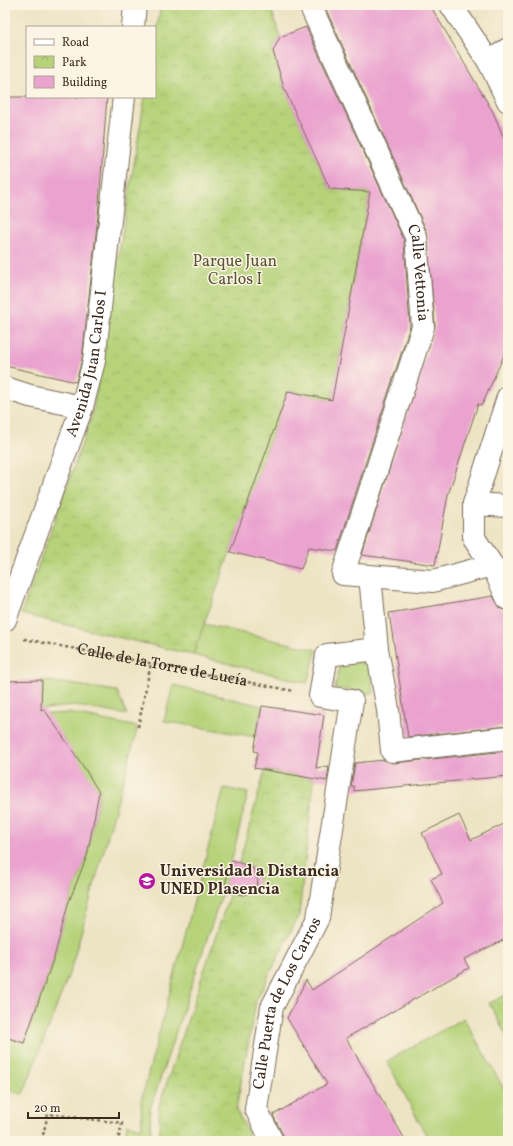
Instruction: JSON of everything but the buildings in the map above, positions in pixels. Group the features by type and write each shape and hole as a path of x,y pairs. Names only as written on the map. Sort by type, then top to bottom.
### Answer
{"street":[{"path":"133,26 135,5"},
{"name":"Calle Vettonia","path":"310,5 416,237 424,327 343,574 370,576"},
{"path":"451,5 489,62 508,101"},
{"path":"489,62 508,49"},
{"name":"Avenida Juan Carlos I","path":"5,620 82,407 94,361 124,98"},
{"path":"5,388 30,396 82,407"},
{"path":"508,397 474,504 474,538 492,565 508,598"},
{"path":"474,504 508,506"},
{"path":"492,565 434,581 370,576 377,649 388,710 392,751 508,738"},
{"path":"320,696 327,655 377,649"},
{"name":"Calle Puerta de Los Carros","path":"272,1141 256,1110 272,1007 318,918 352,701 320,696"}],"path":[{"name":"Calle de la Torre de Lucía","path":"20,638 320,696"},
{"path":"138,728 151,663"},
{"path":"43,1135 48,1114 122,1123 118,1141"}],"green space":[{"name":"Parque Juan Carlos I","path":"161,5 270,5 280,37 273,51 283,85 330,189 370,192 332,400 288,391 193,655 21,614 92,416 145,98 156,98 156,33"},
{"path":"204,624 317,650 307,683 193,655"},
{"path":"340,663 371,663 373,694 335,688"},
{"path":"42,680 117,691 127,715 72,705 41,710"},
{"path":"173,685 262,706 256,737 164,721"},
{"path":"7,702 10,716 69,713 138,727 71,969 23,1094 5,1090 5,1037 25,1043 55,954 68,904 87,856 99,792 63,737 5,728 5,703"},
{"path":"265,770 314,779 299,915 256,1001 236,1110 253,1141 160,1141 159,1106 230,893 244,895 258,881 253,868 239,863"},
{"path":"224,788 248,793 227,879 150,1109 151,1141 124,1141 127,1124 142,1128 141,1101"},
{"path":"508,994 508,1039 489,1003"},
{"path":"464,1018 508,1096 508,1141 429,1141 387,1061"}],"place":[{"name":"Universidad a Distancia UNED Plasencia","path":"147,881"}]}
